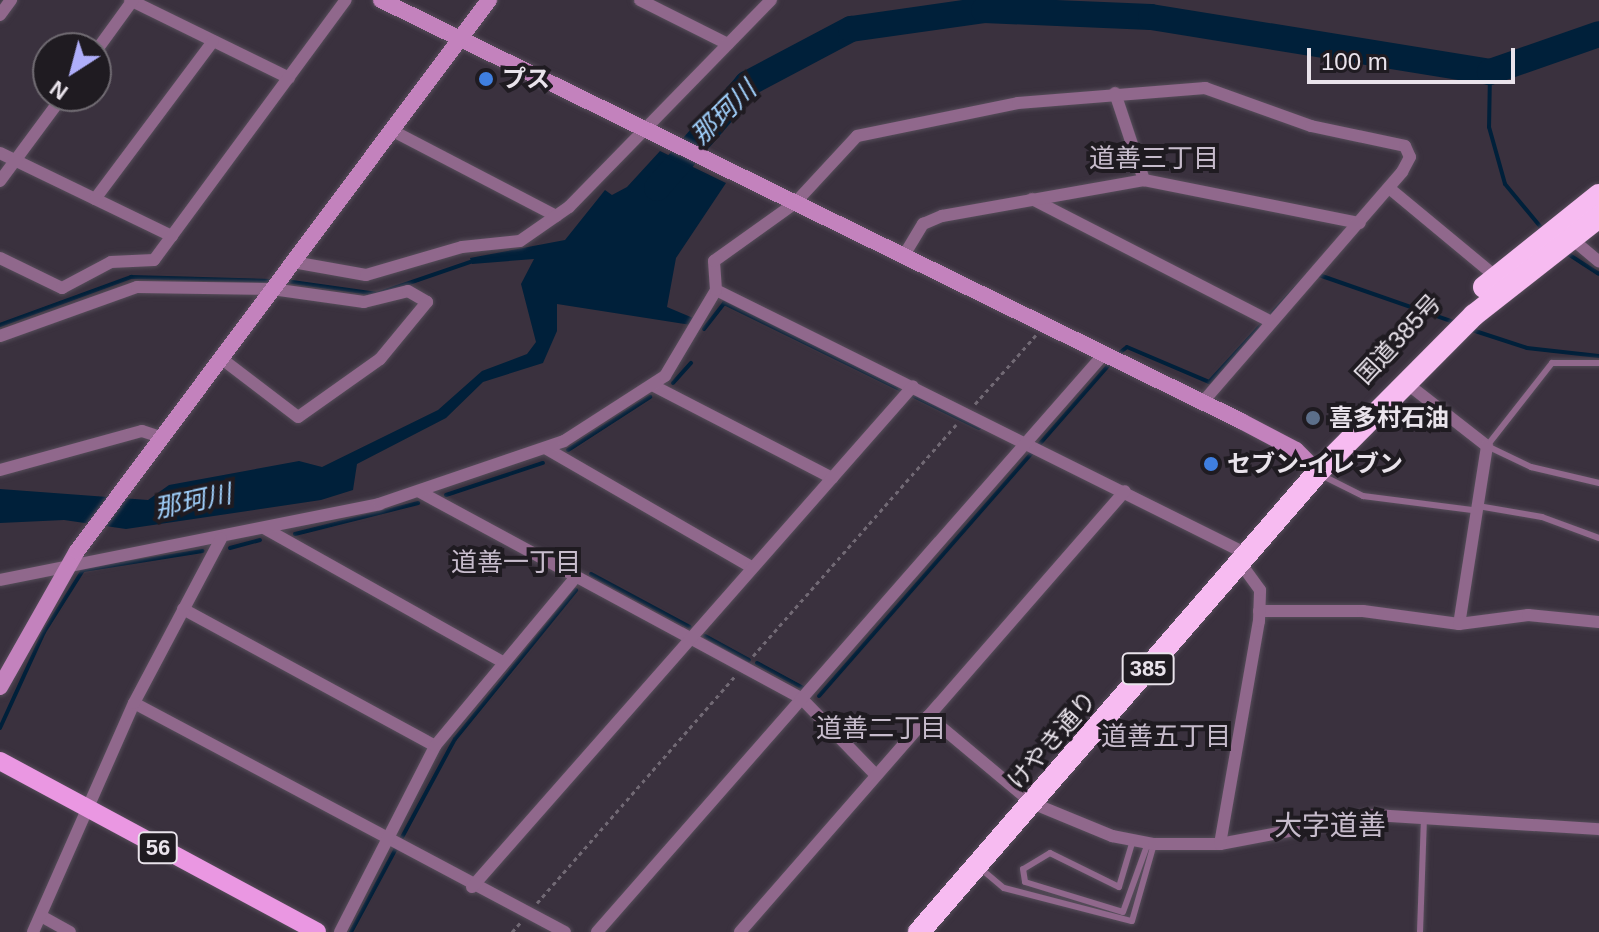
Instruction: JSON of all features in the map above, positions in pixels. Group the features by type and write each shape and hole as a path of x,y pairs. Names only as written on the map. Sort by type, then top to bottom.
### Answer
{"highway":[{"name":"国道385号","path":"1318,472 1395,375 1599,195"},
{"name":"国道385号","path":"1318,472 1501,282 1572,239 1599,217"},
{"name":"けやき通り","path":"919,932 1318,472"}],"main road":[{"name":"56","path":"0,761 317,932"}],"street":[{"path":"0,15 11,0"},
{"path":"109,32 132,0 289,78"},
{"path":"62,288 111,262 154,260 346,0"},
{"path":"381,0 1296,450 1318,472"},
{"path":"0,687 77,551 489,0"},
{"path":"640,0 728,44"},
{"path":"289,267 366,275 462,247 520,241 556,216 647,131 771,0"},
{"path":"95,199 213,41"},
{"path":"0,580 221,539 420,492 547,449 652,385 681,358 716,290 714,261 791,201 857,136 1115,93 1205,88 1311,126 1405,146 1410,157 1389,188 1202,403"},
{"path":"1115,93 1144,180"},
{"path":"0,181 51,112"},
{"path":"393,131 556,216"},
{"path":"0,153 172,236"},
{"path":"903,257 933,220 1144,180 1360,223"},
{"path":"1389,188 1501,282"},
{"path":"1032,199 1271,322"},
{"path":"1572,239 1599,262"},
{"path":"0,258 62,288 70,309"},
{"path":"0,336 137,287 273,289 364,302 408,291 427,302 371,366 298,417 222,359"},
{"path":"716,290 1125,491 1243,558 1260,590 1259,611 1220,844"},
{"path":"597,932 1103,355"},
{"path":"1405,382 1487,446 1459,624"},
{"path":"652,385 832,478"},
{"path":"472,887 913,386"},
{"path":"0,470 142,431 160,444"},
{"path":"547,449 751,567"},
{"path":"740,932 1125,491"},
{"path":"420,492 801,698 876,775"},
{"path":"264,528 501,661"},
{"path":"33,932 85,808 134,703 221,539"},
{"path":"340,932 435,746 501,661 575,578"},
{"path":"183,609 435,746"},
{"path":"1259,611 1363,611 1459,624 1528,615 1599,622"},
{"path":"134,703 472,887 565,932"},
{"path":"928,716 1032,803 1133,840 1220,844 1374,815 1425,815 1599,829"},
{"path":"41,916 70,932"}],"lane":[{"path":"1599,363 1552,363 1487,446 1531,467 1599,483"},
{"path":"1318,472 1339,490 1542,517 1599,538"},
{"path":"1420,932 1425,815"},
{"path":"1047,899 1028,885 1023,869 1050,853 1119,887 1133,840"},
{"path":"1004,888 1028,885 1123,912 1151,843"},
{"path":"977,865 1004,888 1132,921 1151,843"}],"path":[{"path":"529,913 1044,326"}],"water":[{"path":"660,151 726,183 676,258 667,307 693,318 691,325 557,304 557,331 543,363 483,382 446,418 357,464 353,490 321,500 126,529 64,520 0,523 0,489 148,500 169,485 299,461 322,467 438,410 482,371 527,354 536,342 521,284 534,259 472,264 470,258 565,240 605,190 612,195 627,187"}],"waterway":[{"name":"那珂川","path":"657,188 747,84 851,29 984,10 1151,17 1490,72 1599,34"},
{"path":"1490,72 1489,127 1505,184 1544,231"},
{"path":"1565,252 1599,274"},
{"path":"285,281 377,294 473,261"},
{"path":"1118,354 1127,347 1209,382 1310,272"},
{"path":"1319,275 1454,322"},
{"path":"0,325 131,277 272,281"},
{"path":"704,329 724,303 979,428"},
{"path":"1469,329 1527,348 1599,356"},
{"path":"819,696 1112,361"},
{"path":"673,383 691,363"},
{"path":"568,450 650,397"},
{"path":"446,495 543,463"},
{"path":"295,534 418,503"},
{"path":"230,548 260,540"},
{"path":"0,728 44,632 83,570 203,551"},
{"path":"591,574 690,627"},
{"path":"351,932 455,739 576,590"},
{"path":"705,636 749,660"},
{"path":"757,663 805,689"}],"place":[{"name":"プス","path":"486,79"},
{"name":"喜多村石油","path":"1313,418"},
{"name":"セブン-イレブン","path":"1211,464"}],"district":[{"name":"道善三丁目","path":"1154,159"},
{"name":"道善一丁目","path":"516,563"},
{"name":"道善二丁目","path":"881,729"},
{"name":"道善五丁目","path":"1166,737"},
{"name":"大字道善","path":"1330,826"}]}
